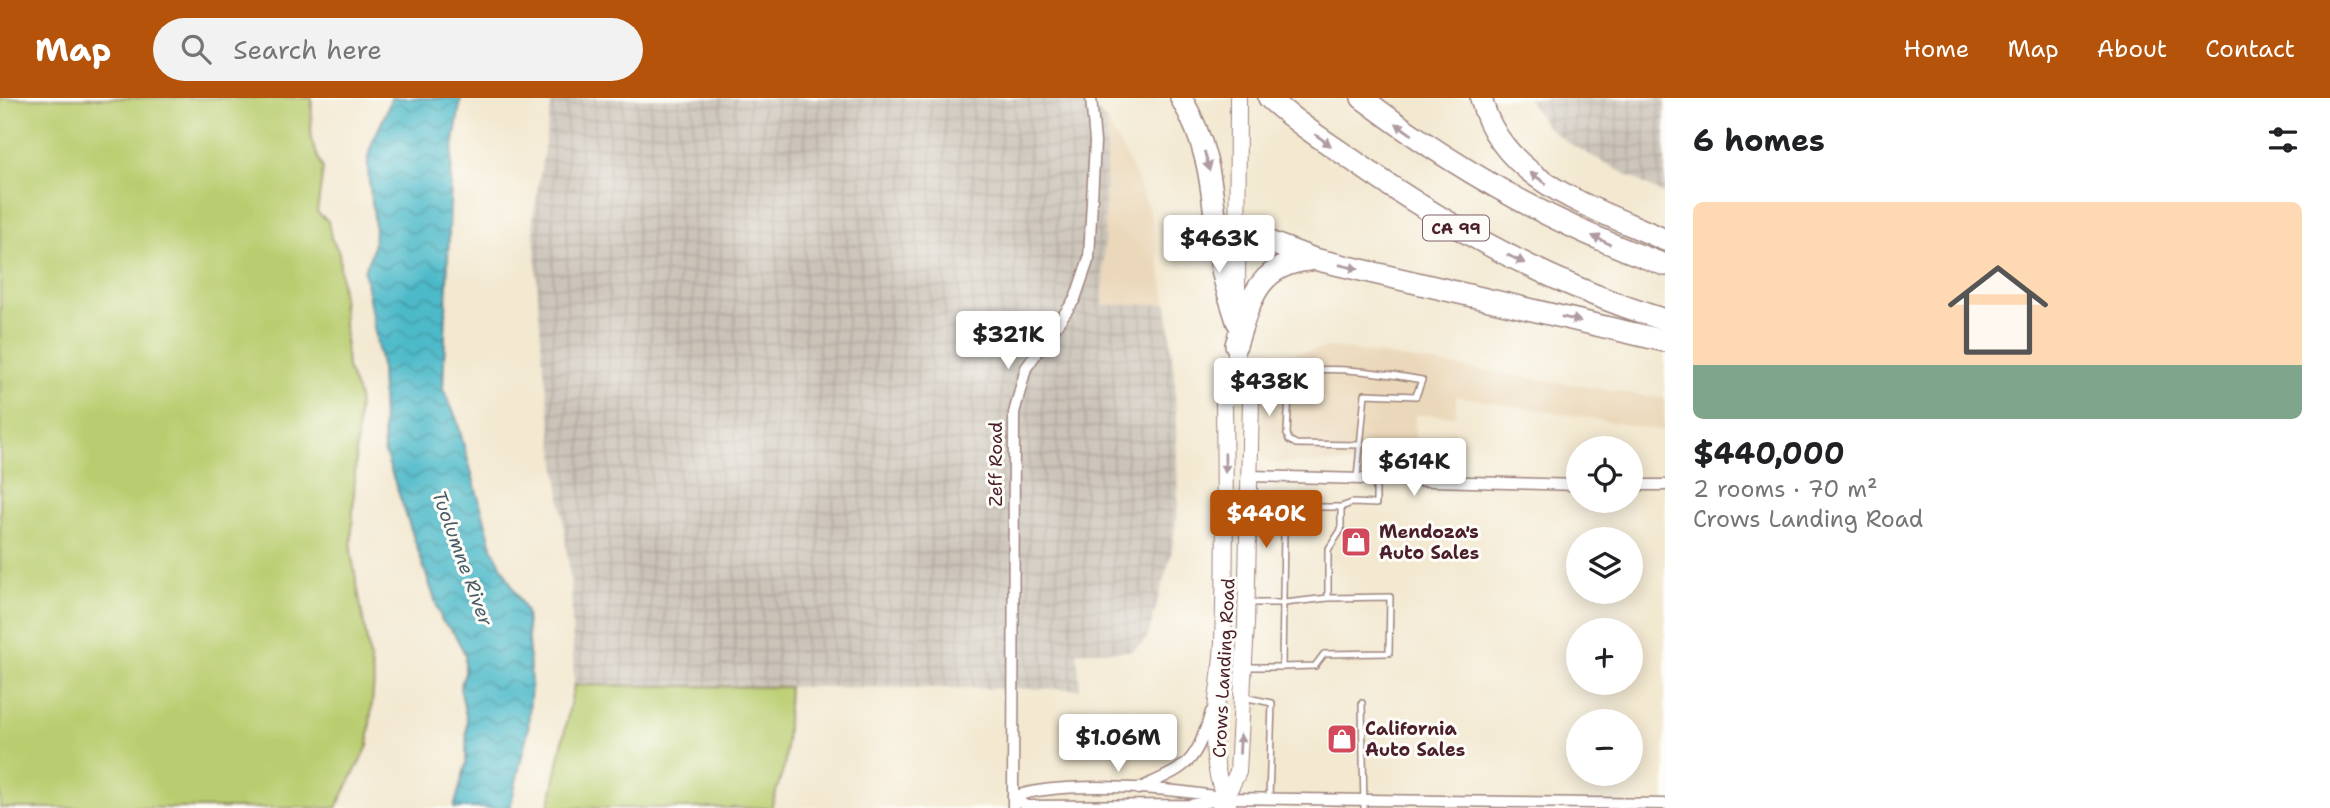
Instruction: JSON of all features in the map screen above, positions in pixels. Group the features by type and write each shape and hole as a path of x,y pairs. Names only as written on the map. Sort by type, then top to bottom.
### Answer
{"highway":[{"path":"1181,98 1207,158 1214,194 1222,271 1237,321"},
{"name":"CA 99","path":"1269,98 1353,161 1440,220 1543,272 1665,320"},
{"path":"1362,98 1430,147 1521,201 1619,249 1665,265"},
{"path":"1480,98 1501,144 1519,164 1540,181 1665,240"},
{"path":"1238,230 1314,259 1665,341"},
{"path":"1236,345 1252,296 1259,285 1284,265 1314,259"}],"main road":[{"name":"Crows Landing Road","path":"1225,805 1214,773 1215,696 1223,645 1224,401 1236,373 1238,98"},
{"name":"Crows Landing Road","path":"1225,805 1238,772 1247,603 1251,400 1236,373"}],"street":[{"name":"Zeff Road","path":"1013,802 1014,413 1026,368 1075,299 1089,258 1096,142 1091,98"},
{"path":"1250,476 1357,478 1457,484 1566,485"},
{"path":"1643,485 1665,485"},
{"path":"1136,790 1181,769 1199,751 1215,696"},
{"path":"1013,802 1035,789 1136,790 1185,791 1225,805"},
{"path":"1013,802 1026,806 1225,805 1269,799 1364,804 1665,804"}],"lane":[{"path":"1357,478 1361,445 1365,394 1416,396 1422,380 1359,369 1317,368 1290,372 1289,440 1296,444 1361,445"},
{"path":"1282,667 1284,530 1288,516 1297,507 1376,504 1376,479"},
{"path":"1328,598 1328,550 1341,530 1341,507"},
{"path":"1244,667 1315,667 1324,654 1389,653 1390,597 1247,603"},
{"path":"1242,697 1272,703 1269,799"},
{"path":"1362,703 1364,804"}],"shaded area":[{"path":"552,98 1087,98 1107,122 1103,305 1167,304 1175,385 1178,504 1172,551 1147,639 1132,651 1077,651 1080,689 574,685 571,584 542,353 533,219"},
{"path":"1527,98 1665,98 1665,195 1568,143 1546,126"},
{"path":"1107,122 1136,176 1152,219 1167,304 1103,305"},
{"path":"1332,347 1665,399 1665,431 1456,396 1456,416 1415,415 1415,468 1366,463 1271,463 1262,455 1259,359"}],"green space":[{"path":"0,98 312,98 311,140 323,169 317,212 328,221 331,238 339,252 347,367 359,397 351,551 374,681 368,746 336,808 0,808"},
{"path":"574,685 789,687 785,764 771,808 549,808"}],"water":[{"name":"Tuolumne River","path":"391,98 461,98 452,154 443,389 456,417 493,550 526,612 531,683 528,730 510,808 454,808 466,764 467,721 460,687 465,673 465,654 454,633 442,621 384,450 381,366 364,270 371,255 375,228 368,174 369,152"}],"place":[{"name":"Mendoza's Auto Sales","path":"1356,542"},
{"name":"California Auto Sales","path":"1342,739"}]}
